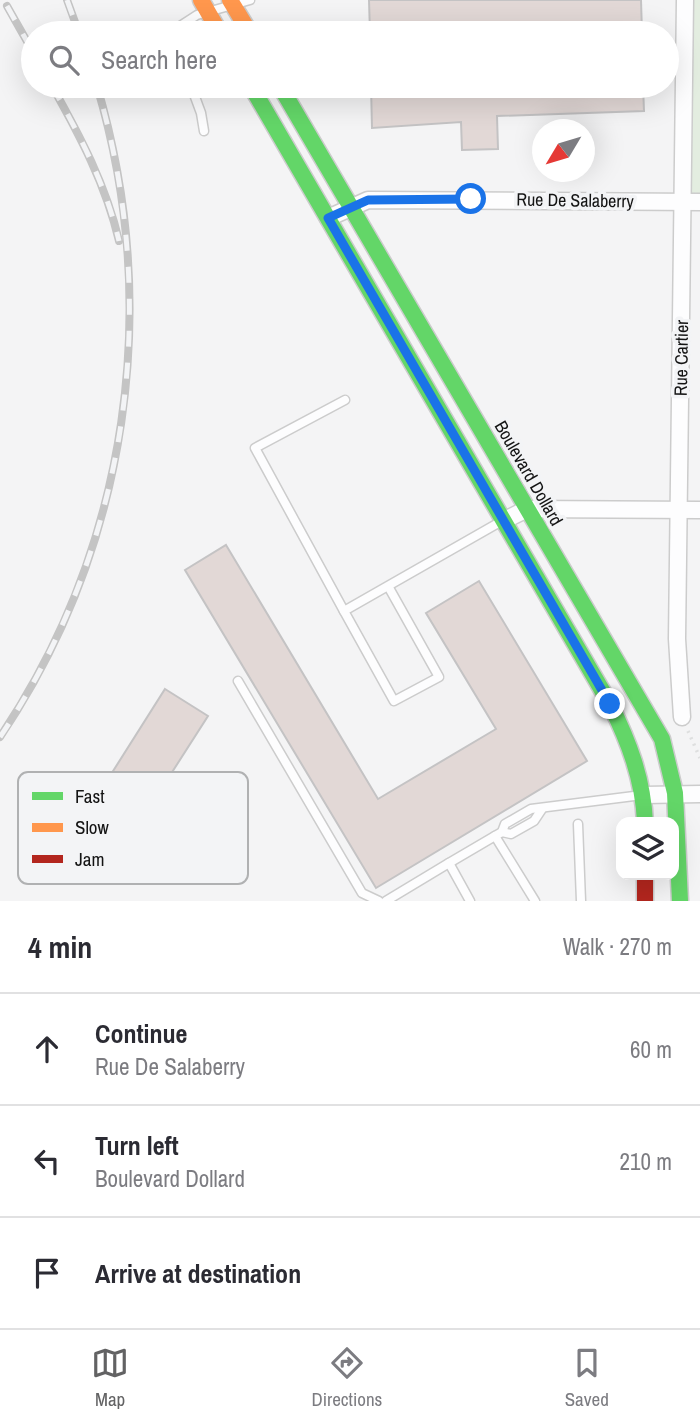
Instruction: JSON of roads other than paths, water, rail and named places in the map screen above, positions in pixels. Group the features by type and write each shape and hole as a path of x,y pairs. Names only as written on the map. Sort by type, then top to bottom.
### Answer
{"main road":[{"path":"232,3 243,21"},
{"path":"258,98 610,704 635,755 645,795 645,817"},
{"name":"Boulevard Dollard","path":"287,98 662,738 675,793 680,901"},
{"path":"645,880 645,901"}],"street":[{"name":"Rue Cartier","path":"682,717 677,639 685,0"},
{"name":"Rue De Salaberry","path":"328,218 368,200 700,202"},
{"path":"503,521 527,509 700,510"},
{"path":"645,795 700,794"}],"lane":[{"path":"186,21 205,6 250,0"},
{"path":"195,98 204,131"},
{"path":"345,400 255,448 394,701 439,677 388,586"},
{"path":"344,611 503,521"},
{"path":"238,681 362,893 379,901"},
{"path":"386,901 498,834 510,834 534,821 542,809 645,795"},
{"path":"578,824 581,901"},
{"path":"498,834 535,901"},
{"path":"449,863 470,901"}],"railway":[{"path":"67,0 75,21"},
{"path":"7,6 21,31"},
{"path":"58,98 99,181 119,241"},
{"path":"0,737 44,663 79,585 105,505 121,422 129,338 127,254 117,170 100,98"}]}
